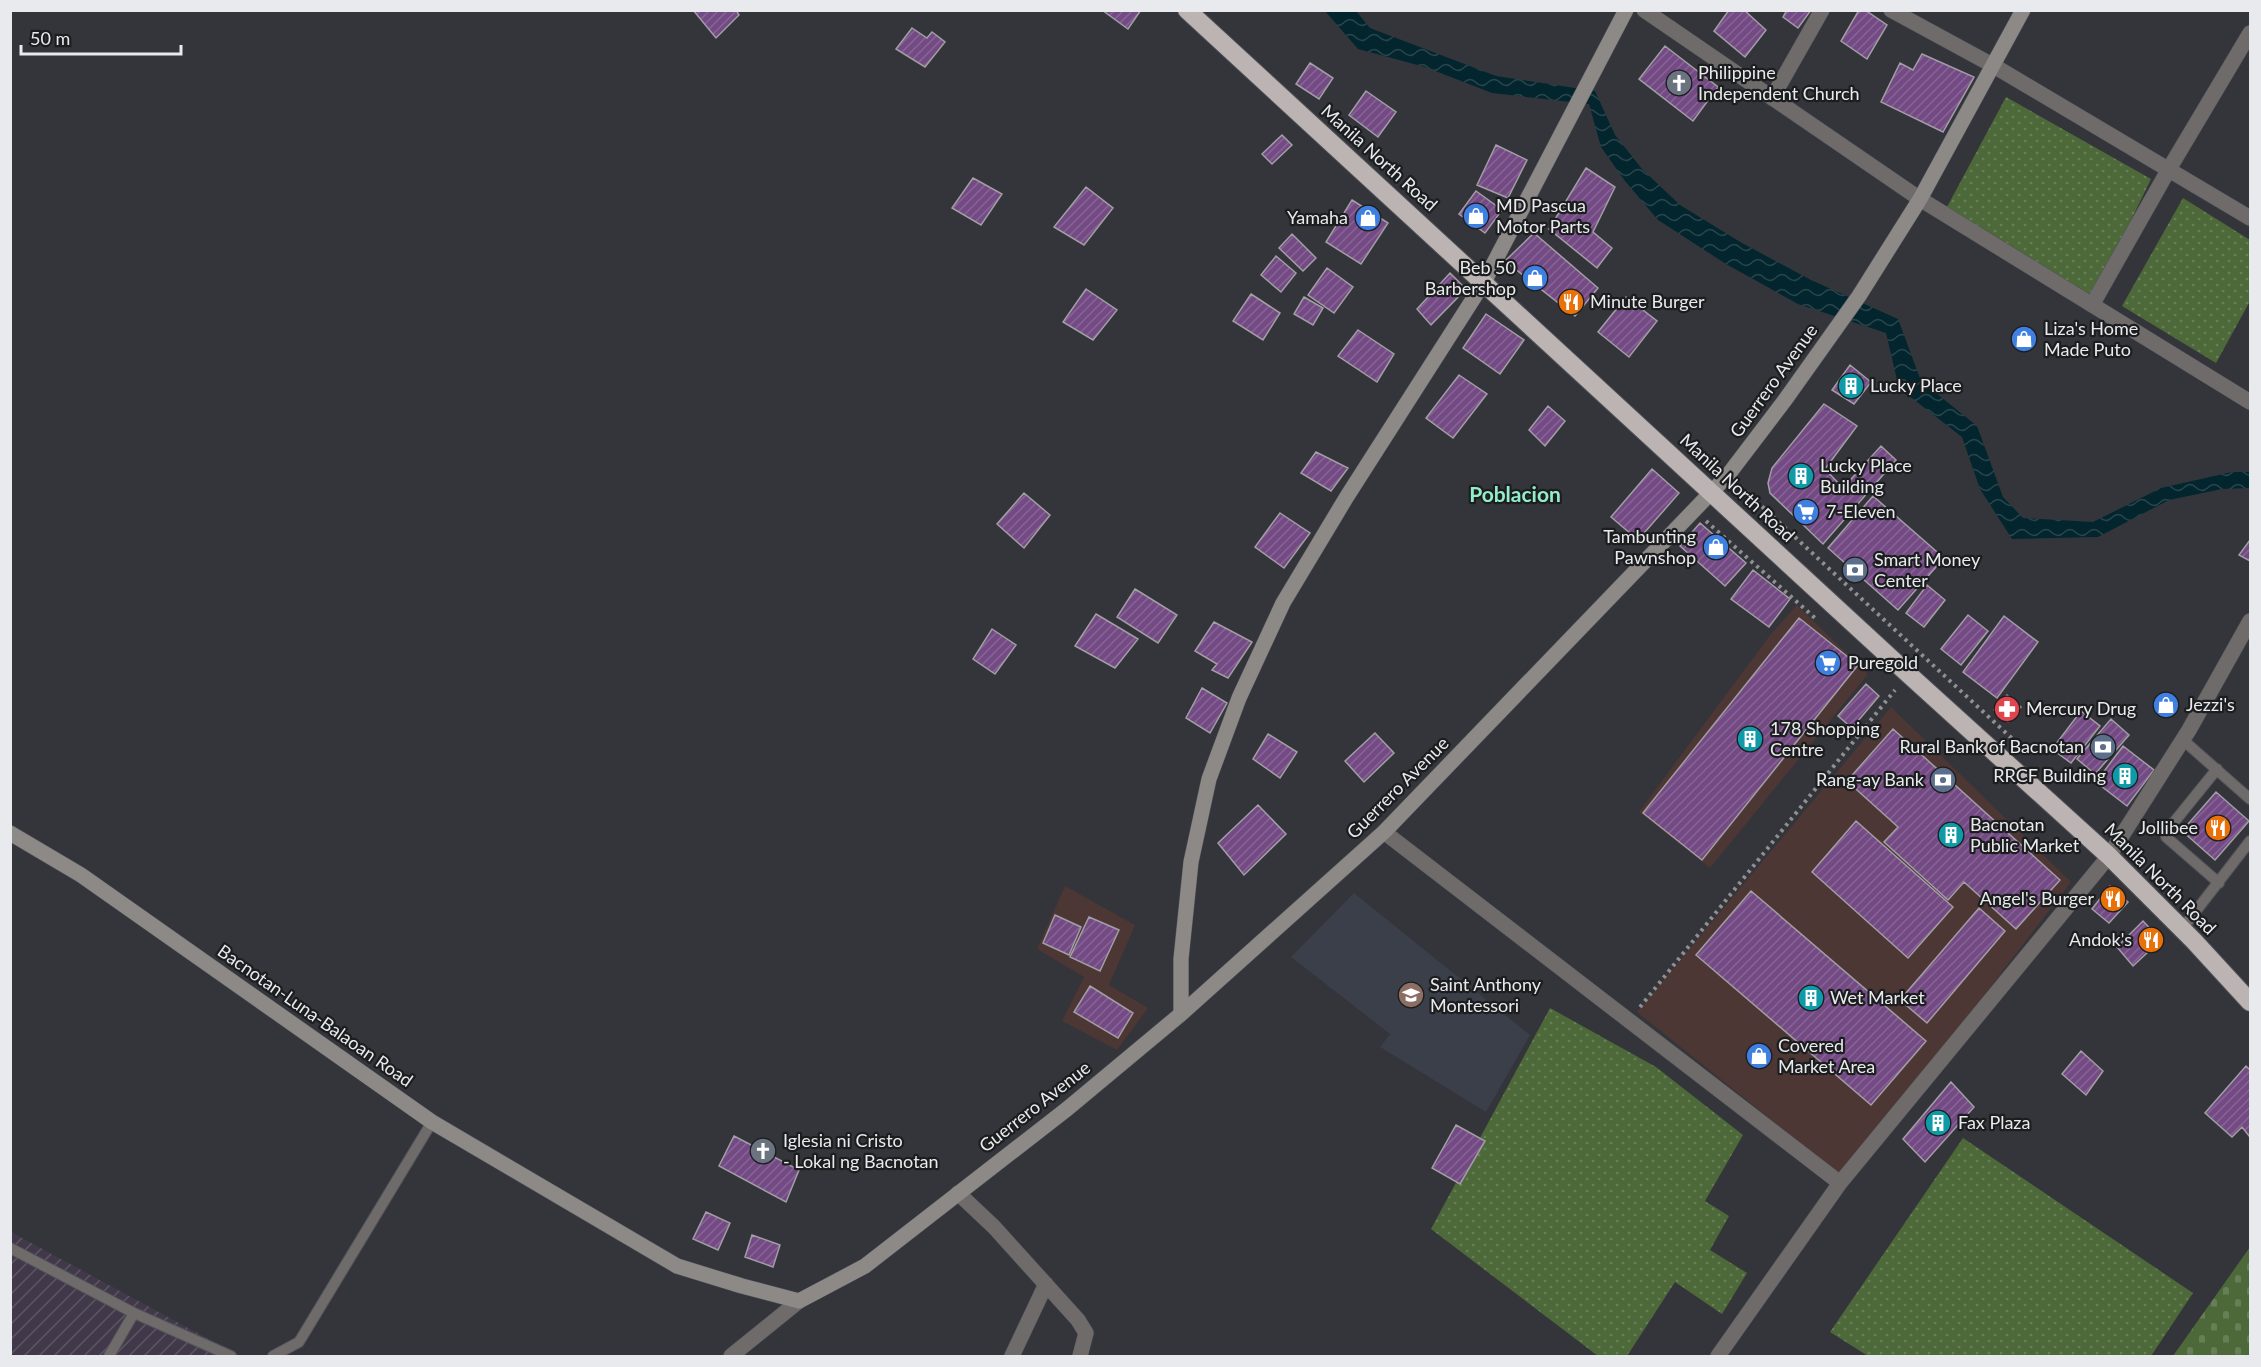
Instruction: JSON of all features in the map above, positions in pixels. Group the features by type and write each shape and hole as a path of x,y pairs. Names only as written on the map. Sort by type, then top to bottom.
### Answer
{"highway":[{"name":"Manila North Road","path":"1187,10 2109,856 2250,1002"}],"main road":[{"path":"1181,1014 1181,959 1191,862 1209,779 1239,698 1283,603 1346,498 1484,282 1626,10"},
{"name":"Guerrero Avenue","path":"799,1301 865,1266 1067,1108 1181,1014 1384,832 1695,510 1728,475 1859,296 1920,199 2023,10"},
{"name":"Bacnotan-Luna-Balaoan Road","path":"10,833 81,875 432,1122 677,1266 799,1301"}],"street":[{"path":"1644,10 1920,199 2250,402"},
{"path":"1772,98 1822,10"},
{"path":"1891,10 1994,66 2250,218"},
{"path":"2092,305 2250,33"},
{"path":"1718,1356 1840,1183 2109,856 2182,740 2250,621"},
{"path":"1384,832 1840,1183"},
{"path":"958,1193 994,1227 1078,1320 1086,1333 1080,1356"},
{"path":"1012,1356 1046,1284"},
{"path":"731,1356 799,1301"}],"lane":[{"path":"2182,740 2250,799"},
{"path":"2217,769 2166,832 2166,837 2219,883"},
{"path":"2182,929 2250,841"},
{"path":"273,1356 299,1342 432,1122"},
{"path":"10,1248 134,1313 231,1356"},
{"path":"109,1356 134,1313"}],"path":[{"path":"1728,475 2025,750"},
{"path":"1695,510 1824,626"},
{"path":"1629,1022 1895,690"}],"shaded area":[{"name":"178 Shopping Centre","path":"1797,605 1868,674 1710,868 1639,812 1771,634"},
{"path":"1891,707 2071,882 1844,1178 1637,1012"},
{"path":"1065,886 1135,925 1109,985 1148,1008 1117,1050 1062,1021 1084,977 1037,949"},
{"name":"Saint Anthony Montessori","path":"1354,893 1530,1035 1486,1112 1380,1047 1390,1034 1291,957"},
{"path":"11,1232 240,1356 11,1356"}],"green space":[{"path":"2006,97 2151,179 2094,297 1947,207"},
{"path":"2183,198 2250,240 2250,301 2216,363 2122,306"},
{"path":"1550,1008 1656,1067 1743,1135 1705,1201 1729,1216 1710,1250 1747,1273 1722,1314 1675,1282 1627,1356 1598,1356 1431,1229"},
{"path":"1963,1138 2193,1293 2151,1356 1868,1356 1830,1332"},
{"path":"2250,1247 2250,1356 2173,1356"}],"water":[{"path":"1325,11 1356,11 1370,28 1496,76 1595,91 1615,135 1642,169 1680,205 1742,243 1811,280 1898,319 1921,381 1977,426 2003,497 2023,518 2093,522 2161,488 2232,472 2250,472 2250,488 2222,489 2169,500 2098,537 2012,539 1980,489 1962,437 1899,388 1886,333 1798,304 1726,264 1658,220 1625,181 1601,147 1589,104 1492,93 1425,67 1358,49"}],"building":[{"path":"693,10 736,10 739,15 716,38"},
{"path":"1102,10 1141,10 1128,29"},
{"path":"1729,10 1744,10 1766,30 1745,57 1714,31"},
{"path":"1787,10 1811,10 1798,28 1783,17"},
{"path":"1859,10 1865,10 1887,25 1867,59 1841,41"},
{"path":"912,28 927,38 932,32 945,42 925,67 896,49"},
{"name":"Philippine Independent Church","path":"1665,46 1718,87 1693,121 1639,79"},
{"path":"1922,54 1974,77 1943,132 1881,102 1900,63 1913,70"},
{"path":"1310,63 1333,78 1319,99 1296,84"},
{"path":"1366,91 1396,112 1378,137 1349,115"},
{"path":"1282,135 1292,145 1272,164 1262,154"},
{"path":"1496,145 1527,160 1508,198 1477,185"},
{"path":"1586,168 1615,187 1593,232 1612,248 1597,268 1549,229"},
{"path":"973,178 1002,194 981,225 952,208"},
{"path":"1086,187 1113,208 1084,245 1054,227"},
{"path":"1476,191 1502,210 1485,233 1459,214"},
{"path":"1352,200 1388,223 1361,264 1326,242"},
{"path":"1534,233 1598,288 1575,316 1505,261"},
{"path":"1292,234 1316,258 1303,271 1279,248"},
{"path":"1276,256 1296,273 1281,292 1261,275"},
{"path":"1327,268 1353,287 1334,313 1308,295"},
{"path":"1450,273 1466,289 1431,325 1417,309"},
{"path":"1086,289 1117,310 1093,340 1063,322"},
{"path":"1251,294 1280,313 1263,340 1233,321"},
{"path":"1304,297 1323,308 1313,325 1294,314"},
{"path":"1626,297 1657,321 1629,357 1598,332"},
{"path":"1486,314 1524,340 1500,374 1463,348"},
{"path":"1358,330 1394,354 1377,382 1338,356"},
{"name":"Lucky Place","path":"1850,365 1871,382 1854,404 1832,390"},
{"path":"1459,375 1487,394 1453,438 1426,418"},
{"name":"Lucky Place Building","path":"1824,404 1857,426 1825,469 1843,488 1881,446 1896,460 1823,544 1770,493 1768,483 1772,468"},
{"path":"1548,406 1565,421 1545,446 1529,430"},
{"path":"1316,452 1348,468 1331,491 1301,473"},
{"path":"1652,469 1679,493 1638,540 1611,517"},
{"path":"1024,493 1050,515 1024,548 997,524"},
{"path":"1873,496 1944,558 1898,610 1828,548"},
{"path":"1280,513 1310,533 1284,568 1255,547"},
{"path":"1700,523 1746,563 1725,586 1680,546"},
{"path":"2250,540 2250,561 2239,555"},
{"path":"1753,570 1790,599 1769,627 1731,599"},
{"path":"1927,585 1945,600 1924,627 1906,613"},
{"path":"1135,589 1177,615 1158,643 1117,617"},
{"path":"1096,614 1138,639 1115,668 1075,646"},
{"path":"1968,615 1988,631 1961,665 1941,649"},
{"path":"2004,616 2038,642 1997,698 1963,672"},
{"name":"178 Shopping Centre","path":"1799,618 1858,665 1702,860 1643,813"},
{"path":"1214,622 1252,642 1228,678 1212,670 1217,664 1195,651"},
{"path":"992,629 1016,645 995,674 973,659"},
{"path":"1866,684 1879,696 1852,728 1838,716"},
{"path":"1202,688 1227,703 1210,733 1186,718"},
{"name":"Mercury Drug","path":"2007,695 2021,707 2008,722 1994,710"},
{"path":"2081,711 2100,726 2071,763 2052,749"},
{"name":"Rural Bank of Bacnotan","path":"2111,719 2129,735 2095,774 2077,759"},
{"name":"Bacnotan Public Market","path":"1893,729 2060,880 2016,929 1964,882 1948,900 1884,842 1898,827 1847,781"},
{"path":"1375,733 1394,753 1364,782 1345,761"},
{"path":"1268,734 1297,752 1280,778 1253,759"},
{"name":"RRCF Building","path":"2123,746 2154,770 2127,806 2096,782"},
{"path":"2216,792 2249,821 2215,860 2182,831"},
{"path":"1258,805 1286,834 1244,875 1218,843"},
{"path":"1856,821 1953,907 1908,958 1812,872"},
{"path":"2110,886 2128,902 2109,923 2092,909"},
{"name":"Wet Market","path":"1751,891 1926,1041 1871,1105 1696,955"},
{"path":"1979,908 2005,931 1927,1023 1900,1000"},
{"path":"1055,915 1081,927 1069,955 1043,943"},
{"path":"1089,917 1119,930 1100,971 1070,957"},
{"path":"2143,921 2161,940 2133,966 2117,947"},
{"path":"1090,986 1133,1013 1118,1038 1074,1012"},
{"path":"2081,1051 2103,1071 2086,1095 2062,1074"},
{"path":"2246,1066 2250,1070 2250,1137 2242,1127 2232,1137 2205,1113"},
{"name":"Fax Plaza","path":"1951,1082 1974,1107 1925,1162 1903,1139"},
{"path":"1456,1125 1485,1141 1460,1184 1432,1168"},
{"path":"734,1136 799,1170 786,1202 719,1166"},
{"path":"706,1212 730,1223 718,1250 693,1239"},
{"path":"752,1235 780,1245 773,1267 745,1257"}],"place":[{"name":"Philippine Independent Church","path":"1679,83"},
{"name":"MD Pascua Motor Parts","path":"1476,216"},
{"name":"Yamaha","path":"1368,218"},
{"name":"Beb 50 Barbershop","path":"1535,278"},
{"name":"Minute Burger","path":"1571,302"},
{"name":"Liza's Home Made Puto","path":"2024,339"},
{"name":"Lucky Place","path":"1851,386"},
{"name":"Lucky Place Building","path":"1801,476"},
{"name":"7-Eleven","path":"1806,512"},
{"name":"Tambunting Pawnshop","path":"1716,547"},
{"name":"Smart Money Center","path":"1855,570"},
{"name":"Puregold","path":"1828,663"},
{"name":"Jezzi's","path":"2166,705"},
{"name":"Mercury Drug","path":"2007,709"},
{"name":"178 Shopping Centre","path":"1750,739"},
{"name":"Rural Bank of Bacnotan","path":"2103,747"},
{"name":"RRCF Building","path":"2125,776"},
{"name":"Rang-ay Bank","path":"1943,780"},
{"name":"Jollibee","path":"2218,828"},
{"name":"Bacnotan Public Market","path":"1951,835"},
{"name":"Angel's Burger","path":"2113,899"},
{"name":"Andok's","path":"2151,940"},
{"name":"Saint Anthony Montessori","path":"1411,995"},
{"name":"Wet Market","path":"1811,998"},
{"name":"Covered Market Area","path":"1759,1056"},
{"name":"Fax Plaza","path":"1938,1123"},
{"name":"Iglesia ni Cristo - Lokal ng Bacnotan","path":"763,1151"}],"district":[{"name":"Poblacion","path":"1515,495"}]}
